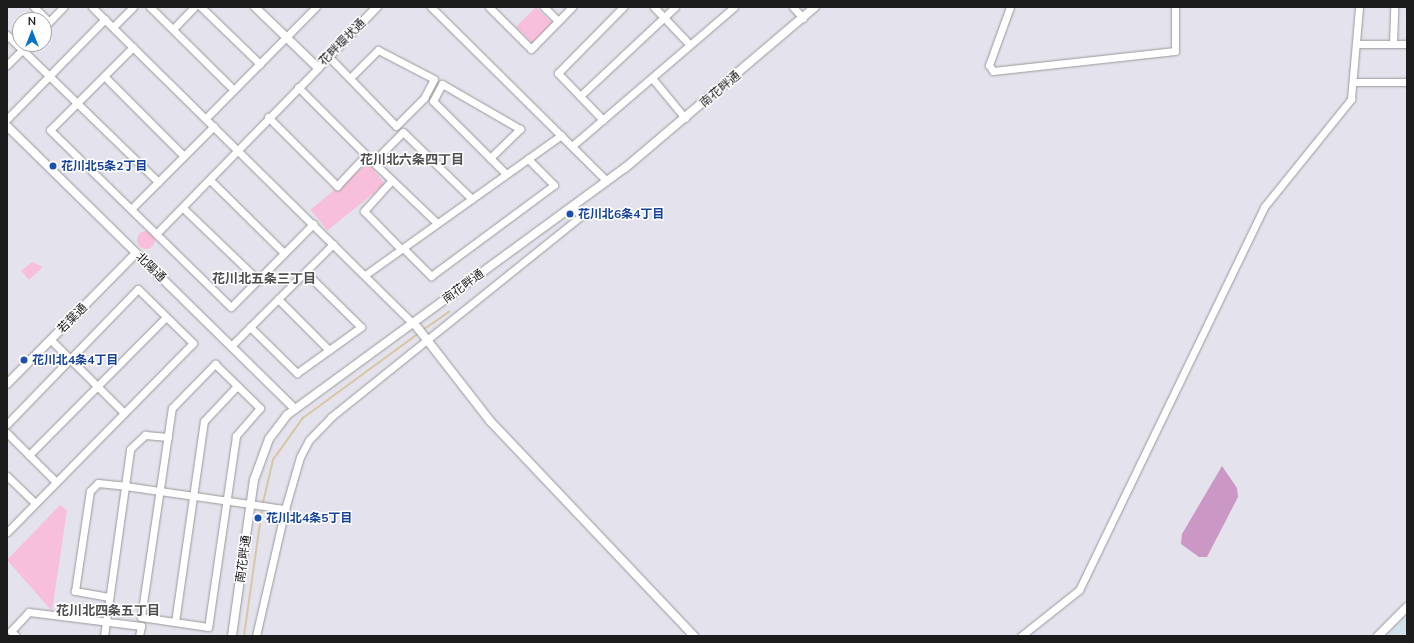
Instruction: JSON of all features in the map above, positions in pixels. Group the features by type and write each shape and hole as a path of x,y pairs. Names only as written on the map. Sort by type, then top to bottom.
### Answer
{"street":[{"path":"52,19 63,7"},
{"path":"92,7 415,324 491,422 694,636"},
{"path":"113,27 133,7"},
{"path":"150,7 234,90"},
{"path":"173,29 194,7"},
{"path":"200,7 260,64"},
{"name":"花畔環状通","path":"255,7 318,68 378,7"},
{"path":"206,118 287,38 316,7"},
{"path":"489,7 531,49 572,7"},
{"path":"544,7 558,21"},
{"path":"603,120 558,73 623,7"},
{"path":"654,7 690,45"},
{"path":"580,96 675,7"},
{"path":"572,146 734,7"},
{"path":"793,7 802,18"},
{"name":"南花畔通","path":"232,636 262,455 278,426 294,408 415,324 608,181 685,118 815,7"},
{"path":"1010,7 989,65 993,71 1175,51 1175,7"},
{"path":"1021,636 1079,590 1264,207 1351,98 1359,7"},
{"path":"1393,44 1394,7"},
{"path":"433,8 608,181"},
{"path":"7,119 105,19"},
{"path":"1356,44 1407,44"},
{"path":"133,47 50,130 131,210 231,307 313,224"},
{"path":"329,57 396,126 424,98 434,79 378,50 350,78"},
{"path":"7,65 20,52"},
{"path":"29,52 49,76 158,182"},
{"path":"156,234 210,180 268,117 318,68"},
{"path":"104,76 184,156"},
{"path":"652,78 685,118"},
{"path":"1353,82 1407,82"},
{"path":"490,158 520,129 442,84 433,101 490,158 506,174"},
{"path":"268,117 337,186 366,155 298,87"},
{"name":"北陽通","path":"7,126 232,345 294,408"},
{"path":"131,210 214,126"},
{"path":"437,223 373,162 403,132 472,199"},
{"path":"365,275 561,135"},
{"path":"392,180 364,211 431,276 554,185 528,159"},
{"path":"210,180 284,253"},
{"path":"256,636 285,509 300,457 319,427 424,337 581,216 574,206"},
{"path":"182,208 258,280"},
{"path":"232,345 333,244"},
{"name":"若葉通","path":"7,384 136,253"},
{"path":"250,327 297,373 361,327 305,272"},
{"path":"7,424 138,290 193,343 7,532"},
{"path":"278,299 329,350"},
{"path":"29,455 166,317"},
{"path":"51,340 124,413"},
{"path":"215,364 237,386 260,408 236,436 208,627 141,617 172,408 215,364"},
{"path":"175,622 204,420 237,386"},
{"path":"7,433 56,482"},
{"path":"104,636 130,449 145,435 168,437"},
{"path":"7,477 35,503"},
{"path":"109,597 75,591 90,491 98,482 285,509"},
{"path":"1378,636 1407,607"},
{"path":"16,636 11,631 29,612 141,626 139,636"}],"shaded area":[{"path":"536,7 552,23 532,43 516,27"},
{"path":"368,163 385,184 327,231 310,210"},
{"path":"142,231 150,231 155,236 153,247 150,249 142,249 137,244 137,236"},
{"path":"32,262 43,267 29,280 21,271"},
{"path":"1222,466 1237,488 1238,497 1207,557 1199,557 1181,544 1182,534"},
{"path":"60,505 67,510 52,611 7,560"},
{"path":"1407,615 1407,636 1386,636"}],"waterway":[{"path":"423,330 449,312"},
{"path":"263,503 273,460 303,418 419,333"},
{"path":"244,636 262,509"}],"place":[{"name":"花川北5条2丁目","path":"53,166"},
{"name":"花川北6条4丁目","path":"570,214"},
{"name":"花川北4条4丁目","path":"24,360"},
{"name":"花川北4条5丁目","path":"258,518"}],"district":[{"name":"花川北六条四丁目","path":"412,159"},
{"name":"花川北五条三丁目","path":"264,278"},
{"name":"花川北四条五丁目","path":"108,610"}]}
